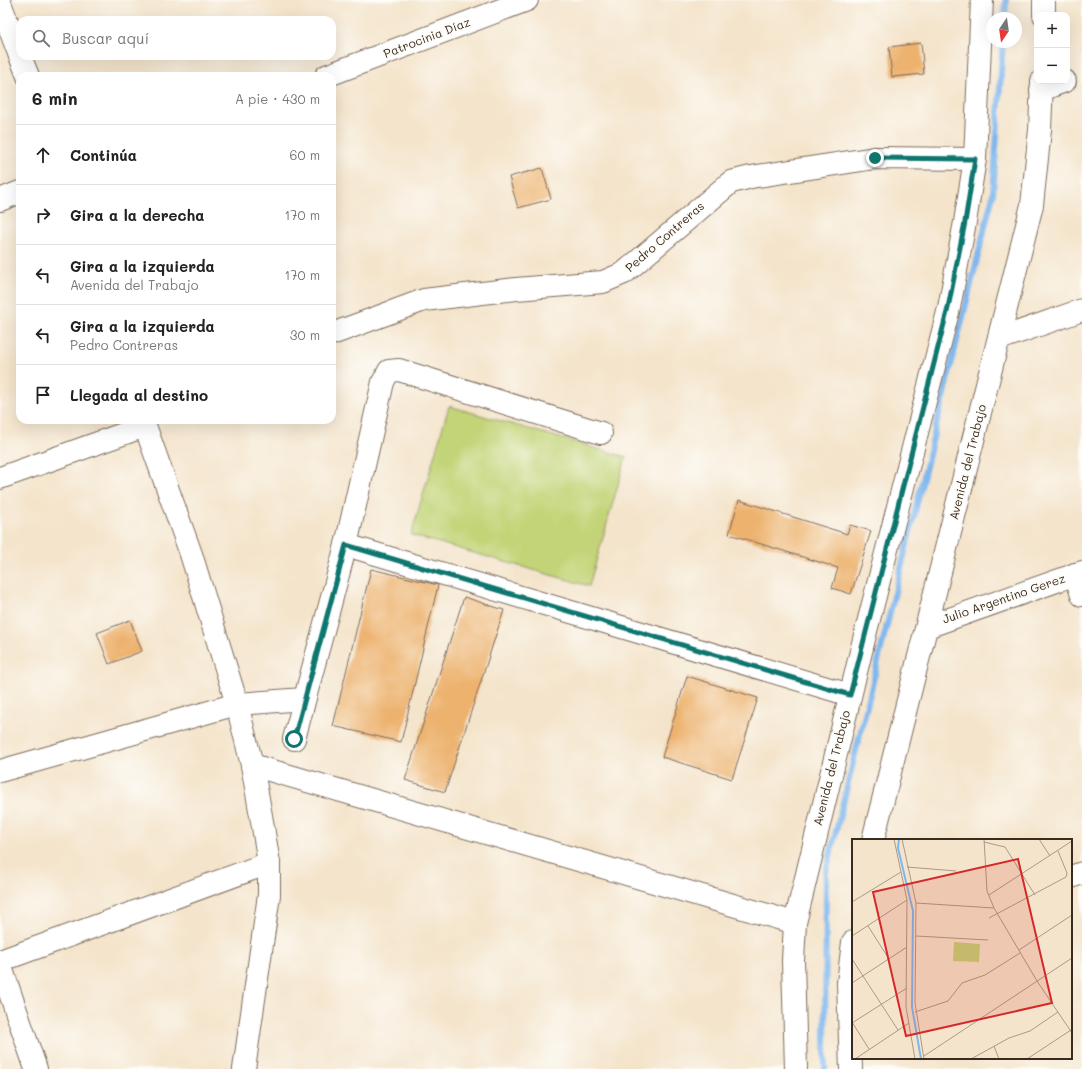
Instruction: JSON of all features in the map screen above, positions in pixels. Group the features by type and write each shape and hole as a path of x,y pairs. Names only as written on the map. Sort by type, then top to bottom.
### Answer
{"street":[{"name":"Patrocinia Díaz","path":"336,72 527,0"},
{"name":"Avenida del Trabajo","path":"796,1069 793,962 795,923 850,695 948,308 965,222 975,159 982,0"},
{"path":"1044,0 1044,12"},
{"path":"0,4 16,46"},
{"path":"22,60 26,72"},
{"path":"1070,80 1082,75"},
{"name":"Avenida del Trabajo","path":"873,839 1032,205 1040,130 1042,85"},
{"name":"Pedro Contreras","path":"336,333 424,300 516,289 603,282 624,273 731,182 750,177 875,158 975,159"},
{"path":"0,200 16,194"},
{"path":"999,339 1082,310"},
{"path":"294,739 346,545 383,382 389,371 399,370 600,433"},
{"path":"0,478 141,424"},
{"path":"144,424 191,554 237,704 252,766 269,863 269,895 244,1069"},
{"path":"346,545 850,695"},
{"path":"1078,573 1082,595"},
{"name":"Julio Argentino Gerez","path":"926,627 1078,573"},
{"path":"0,771 237,704 304,699"},
{"path":"252,766 795,923"},
{"path":"0,961 269,863"},
{"path":"1072,877 1082,872"},
{"path":"851,1069 848,983 852,952"},
{"path":"0,964 36,1069"}],"green space":[{"path":"449,406 626,457 589,586 411,535"}],"building":[{"path":"921,43 924,74 892,77 889,47"},
{"path":"542,168 551,199 518,208 509,177"},
{"path":"739,500 847,534 850,525 871,531 851,594 832,588 838,568 729,534"},
{"path":"371,569 438,585 401,742 333,726"},
{"path":"464,597 504,610 445,792 405,780"},
{"path":"130,620 142,651 109,664 97,633"},
{"path":"687,676 758,698 732,779 662,757"}],"waterway":[{"path":"1005,12 1006,0"},
{"path":"825,1069 826,872 993,195 1003,48"}],"route":[{"path":"294,739 346,545 850,695 948,308 965,222 975,159 875,158"}]}
